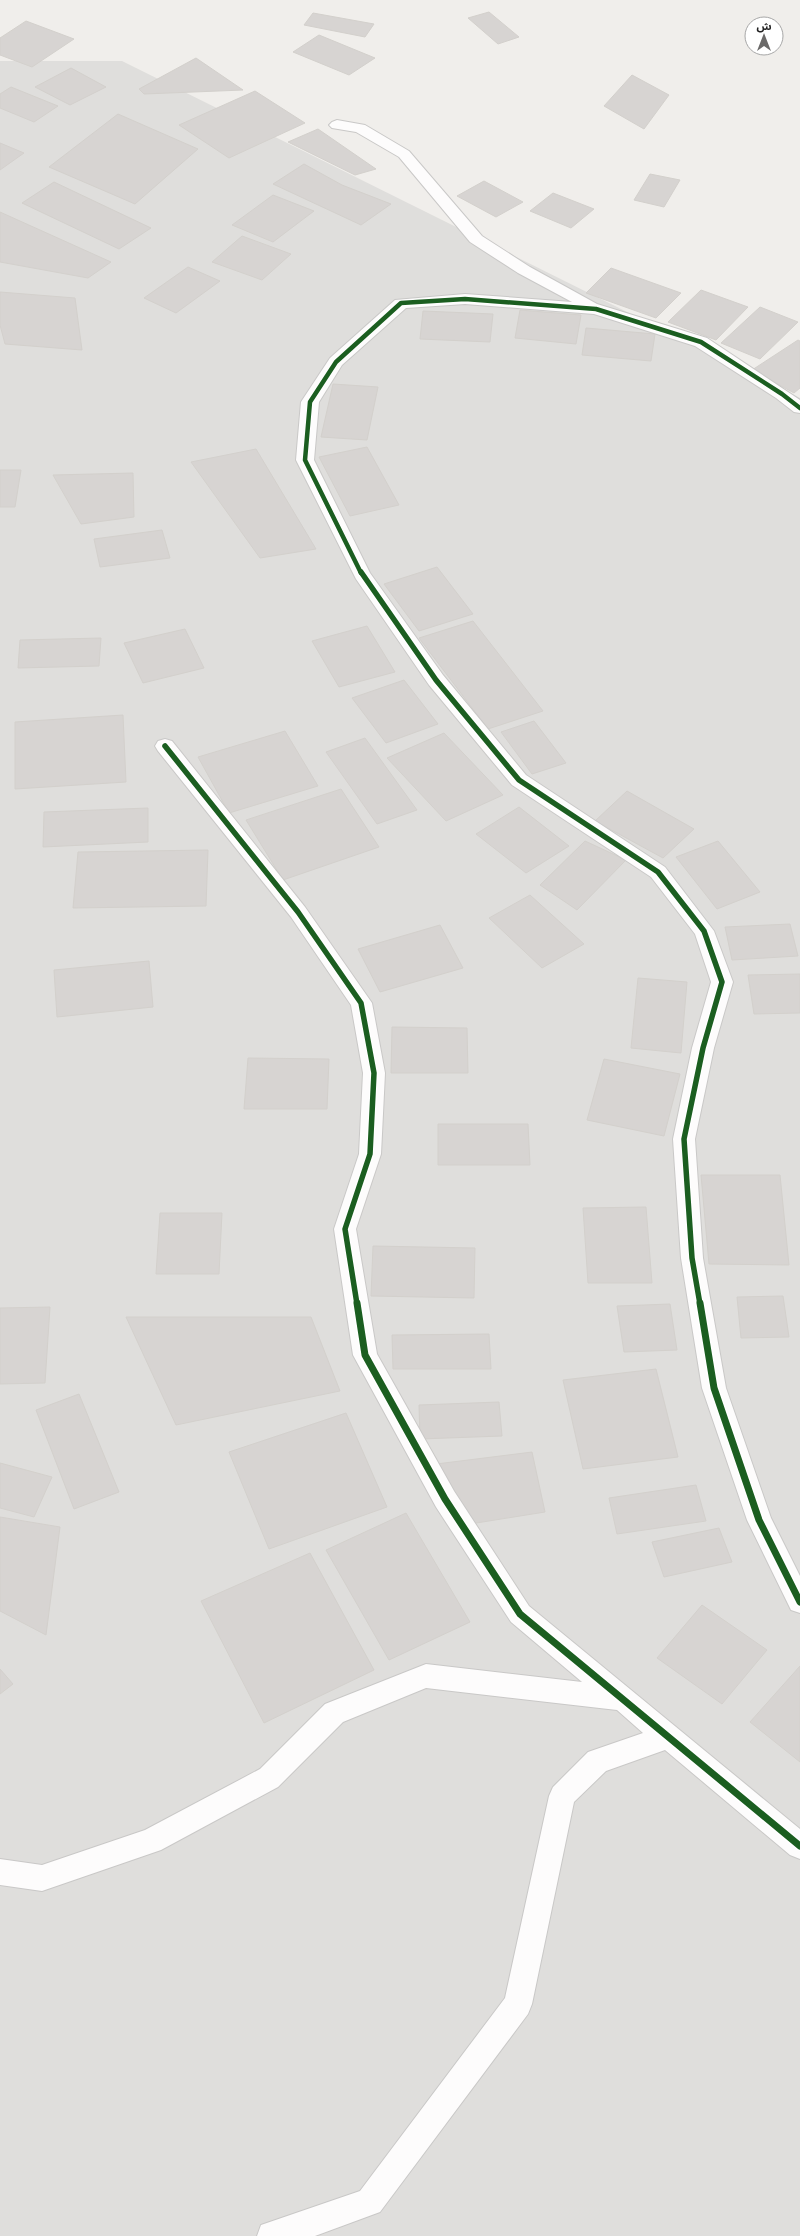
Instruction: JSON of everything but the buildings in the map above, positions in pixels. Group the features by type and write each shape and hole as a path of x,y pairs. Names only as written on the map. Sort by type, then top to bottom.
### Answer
{"street":[{"path":"337,125 360,128 404,154 476,239 524,270 596,309 701,342 782,394 800,408"},
{"path":"596,309 466,300 401,303 336,362 310,402 305,460 362,575 436,680 514,774 520,780 658,872 704,931 722,982 703,1048 684,1139 692,1258 714,1388 759,1520 800,1602"},
{"path":"165,746 298,912 361,1003 374,1073 370,1154 344,1229 365,1355 445,1499 520,1614 800,1846"},
{"path":"0,1872 42,1878 150,1841 268,1778 334,1713 426,1676 523,1686 622,1700"},
{"path":"272,2236 370,2202 518,2004 562,1796 597,1761 667,1737"}],"shaded area":[{"path":"0,61 122,61 800,398 800,2236 0,2236"}],"cycle path":[{"path":"800,408 782,394 701,342 596,309 465,299 401,303 336,362 310,402 305,460 362,575 436,680 519,780 658,872 704,931 722,982 703,1048 684,1139 692,1258 714,1388 759,1520 800,1602"},
{"path":"165,746 298,912 361,1003 374,1073 370,1154 345,1229 365,1355 445,1499 520,1614 800,1846"}]}
